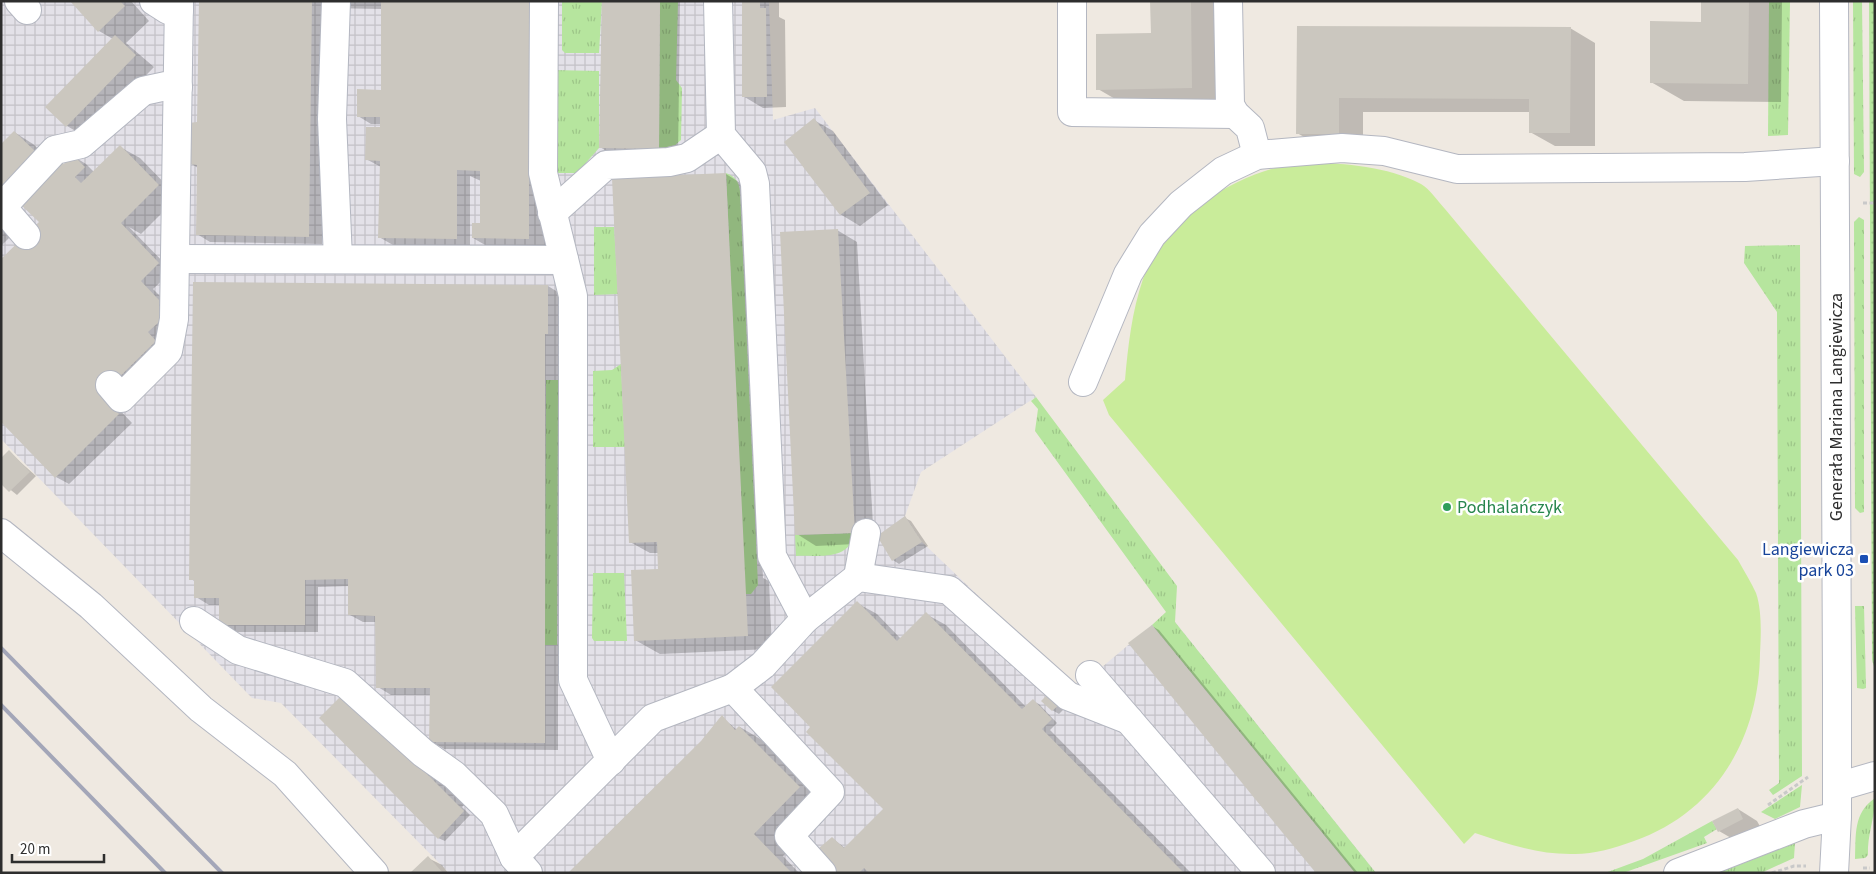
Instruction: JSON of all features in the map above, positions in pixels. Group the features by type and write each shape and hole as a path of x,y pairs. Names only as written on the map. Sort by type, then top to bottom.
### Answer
{"street":[{"path":"336,1 332,119 338,259"},
{"path":"544,1 542,173 573,296 573,680 611,760"},
{"path":"718,1 721,135 752,172 755,184 772,556 806,619"},
{"path":"1072,1 1072,112 1235,114"},
{"path":"1228,1 1230,106 1235,114 1250,128 1257,156"},
{"name":"Generała Mariana Langiewicza","path":"1834,1 1837,787 1834,873"},
{"path":"110,386 121,398 168,351 174,319 178,86 171,4"},
{"path":"26,235 2,207 55,150 81,144 144,91 166,86 178,86"},
{"path":"552,213 606,165 669,162 687,158 721,135"},
{"path":"1083,382 1128,274 1152,234 1181,204 1223,171 1257,156 1342,148 1384,151 1457,169 1745,167 1835,161"},
{"path":"175,259 564,260"},
{"path":"1,533 91,606 201,709 285,774 374,873"},
{"path":"194,621 238,650 345,683 423,753 454,775 494,814 521,865 611,760 653,718 733,688 763,665 806,619 858,577 866,534"},
{"path":"858,577 949,590 1068,696 1129,720"},
{"path":"1090,675 1261,873"},
{"path":"733,688 830,792 789,836 822,873"},
{"path":"1837,787 1875,776"},
{"path":"1678,873 1804,824 1837,816"}],"path":[{"path":"1866,203 1875,203"},
{"path":"1772,873 1794,866 1808,866"}],"shaded area":[{"path":"1,1 769,1 773,120 815,108 1036,397 921,472 905,516 922,542 1076,689 1152,625 1174,613 1175,622 1376,873 449,873 281,703 252,698 1,439"}],"green space":[{"path":"562,1 602,1 599,53 565,53 562,50"},
{"path":"660,1 678,1 676,80 682,88 681,140 675,145 659,149"},
{"path":"1769,1 1790,1 1788,135 1768,136"},
{"path":"1853,1 1862,1 1864,172 1860,177 1854,174"},
{"path":"1869,1 1875,1 1875,670 1872,660"},
{"path":"552,70 599,71 599,148 577,173 551,173"},
{"name":"Podhalańczyk","path":"1309,162 1352,165 1394,173 1421,184 1428,189 1738,560 1752,585 1759,607 1761,631 1758,685 1751,715 1741,743 1727,768 1710,791 1688,811 1663,828 1619,846 1582,854 1536,851 1475,833 1464,844 1109,415 1103,400 1125,380 1131,329 1139,291 1152,259 1164,240 1196,208 1234,184 1275,168"},
{"path":"726,173 736,180 740,192 758,585 751,594 745,594"},
{"path":"1859,217 1864,220 1864,512 1860,513 1855,508 1854,222"},
{"path":"594,227 614,227 618,294 594,295"},
{"path":"1800,245 1802,776 1773,795 1769,790 1779,783 1777,312 1744,263 1745,246"},
{"path":"621,364 625,447 593,447 593,371 612,370"},
{"path":"546,380 558,380 557,645 545,645"},
{"path":"1036,397 1177,586 1175,622 1376,873 1355,873 1152,625 1166,612 1035,431 1038,409 1031,401"},
{"path":"855,533 852,542 840,552 824,556 796,556 795,535"},
{"path":"593,573 624,573 627,641 594,641 592,638"},
{"path":"1855,606 1864,606 1866,688 1863,689 1857,688"},
{"path":"1802,785 1800,807 1775,819 1761,812"},
{"path":"1875,798 1868,855 1865,858 1855,859 1856,833 1859,818 1863,810"},
{"path":"1712,821 1717,829 1704,837 1707,843 1623,873 1605,873 1643,859"},
{"path":"1795,843 1794,858 1761,873 1718,873"}],"building":[{"path":"70,1 120,1 125,6 98,32"},
{"path":"199,1 312,1 309,237 196,235 197,165 189,164 189,123 197,122"},
{"path":"381,1 529,1 529,239 472,238 472,223 480,223 480,171 457,170 457,239 378,238 380,161 365,160 366,127 380,127 380,117 357,117 357,89 381,90"},
{"path":"602,1 660,1 659,149 599,148"},
{"path":"742,1 760,1 760,8 766,8 767,97 742,97"},
{"path":"1150,1 1191,1 1192,88 1096,90 1096,34 1151,33"},
{"path":"1701,1 1749,1 1748,84 1650,83 1650,21 1701,22"},
{"path":"1297,26 1571,27 1570,133 1529,133 1529,99 1339,98 1339,134 1296,134"},
{"path":"115,35 136,55 66,127 45,107"},
{"path":"814,118 870,193 840,215 784,142"},
{"path":"14,131 36,152 1,189 1,144"},
{"path":"120,145 159,185 121,223 159,263 141,281 159,300 160,321 148,332 156,341 101,395 119,414 55,478 1,422 1,259 39,222 19,203 61,162 64,164 73,155 85,167 75,177 81,183"},
{"path":"726,173 748,636 634,641 631,570 658,569 657,542 629,543 612,178"},
{"path":"838,229 855,533 795,535 780,232"},
{"path":"193,282 548,285 548,334 545,334 545,743 429,742 430,688 376,688 375,616 348,615 348,579 305,580 305,625 219,625 219,598 194,598 194,580 189,580"},
{"path":"9,450 30,472 9,492 1,484 1,458"},
{"path":"905,516 922,542 892,561 877,536"},
{"path":"857,601 897,641 926,612 1022,709 1033,699 1052,719 1042,729 1184,873 869,873 864,868 859,873 831,873 836,868 819,848 832,837 844,848 883,809 806,732 810,727 771,687"},
{"path":"1152,625 1355,873 1316,873 1282,832 1128,643"},
{"path":"1049,693 1060,704 1052,711 1041,701"},
{"path":"341,696 372,719 464,811 438,839 319,718"},
{"path":"722,715 735,730 739,726 800,787 754,834 792,873 568,873 701,741"},
{"path":"1738,808 1743,819 1718,832 1712,821"},
{"path":"428,856 443,873 410,873"}],"railway":[{"path":"1,648 222,873"},
{"path":"1,705 165,873"}],"place":[{"name":"Podhalańczyk","path":"1447,507"},
{"name":"Langiewicza park 03","path":"1864,559"}]}
